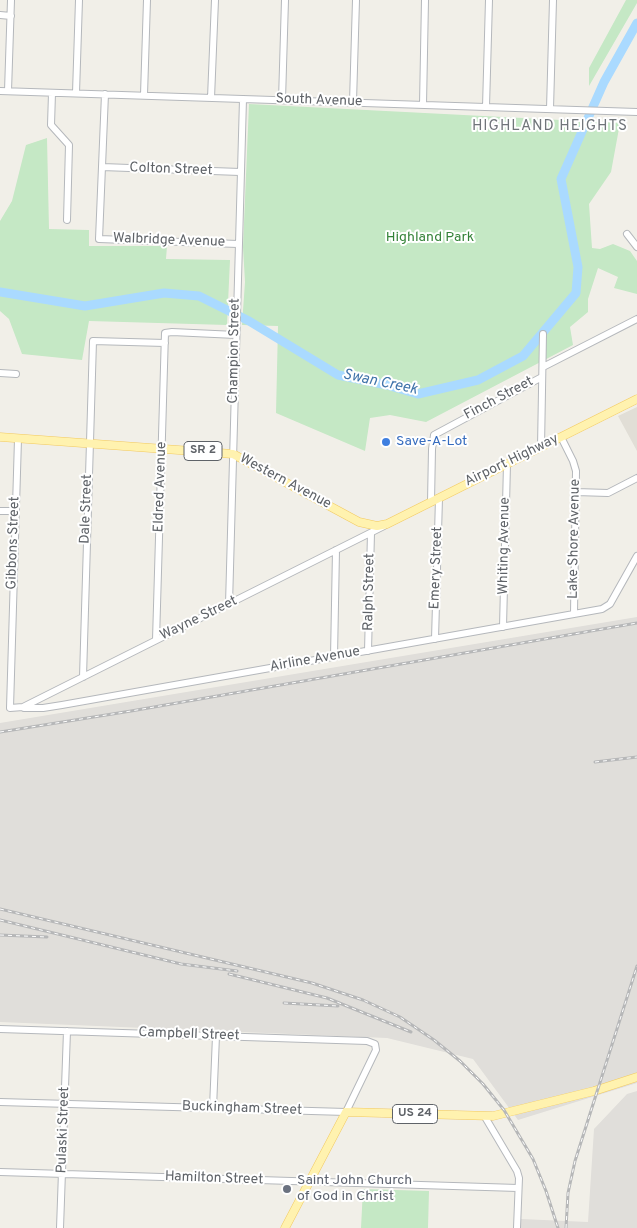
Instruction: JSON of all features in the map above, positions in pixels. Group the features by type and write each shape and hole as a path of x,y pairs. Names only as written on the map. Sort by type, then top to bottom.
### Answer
{"main road":[{"name":"Airport Highway","path":"387,524 637,399"},
{"name":"Western Avenue","path":"0,437 233,454 363,523 377,526 387,524"},
{"name":"US 24","path":"484,1116 493,1116 585,1093 637,1077"},
{"name":"Buckingham Street","path":"346,1112 484,1116"},
{"path":"285,1228 346,1112"}],"street":[{"path":"8,91 11,0"},
{"path":"76,93 79,0"},
{"path":"144,96 146,0"},
{"path":"211,98 215,0"},
{"path":"282,100 285,0"},
{"path":"353,102 356,0"},
{"path":"422,105 426,0"},
{"path":"486,107 489,0"},
{"path":"550,109 553,0"},
{"path":"0,15 11,16"},
{"name":"South Avenue","path":"0,91 637,112"},
{"path":"52,93 51,125 68,145 67,220"},
{"path":"102,168 105,94"},
{"name":"Champion Street","path":"229,604 243,99"},
{"name":"Colton Street","path":"102,168 240,172"},
{"name":"Walbridge Avenue","path":"102,168 99,239 238,244"},
{"path":"627,234 637,247"},
{"name":"Finch Street","path":"431,502 434,435 542,377 543,367 637,319"},
{"name":"Eldred Avenue","path":"156,640 166,333 236,334"},
{"path":"543,334 543,367"},
{"name":"Dale Street","path":"83,677 93,341 165,343"},
{"path":"0,373 16,374"},
{"path":"541,447 542,377"},
{"name":"Lake Shore Avenue","path":"561,437 576,469 574,614"},
{"name":"Gibbons Street","path":"10,708 18,439"},
{"name":"Whiting Avenue","path":"503,627 507,464"},
{"path":"576,492 608,493 637,478"},
{"name":"Emery Street","path":"435,639 439,498"},
{"path":"0,511 15,511"},
{"name":"Wayne Street","path":"10,708 26,705 387,524"},
{"name":"Ralph Street","path":"368,651 371,533"},
{"path":"334,657 336,550"},
{"path":"630,570 637,556"},
{"path":"630,570 637,569"},
{"name":"Airline Avenue","path":"18,707 43,708 602,609 610,604 630,570"},
{"name":"Campbell Street","path":"0,1029 367,1041 373,1043 376,1046 374,1056 346,1112"},
{"name":"Pulaski Street","path":"60,1228 67,1031"},
{"path":"213,1108 216,1036"},
{"name":"Buckingham Street","path":"0,1102 346,1112"},
{"path":"484,1116 516,1168 518,1176 517,1228"},
{"name":"Hamilton Street","path":"0,1172 518,1188"}],"shaded area":[{"path":"637,407 637,451 618,416"},
{"path":"637,617 637,1083 518,1120 473,1059 387,1038 0,1022 0,723"},
{"path":"637,1091 637,1228 520,1228 521,1219 588,1222 594,1129 627,1094"}],"green space":[{"path":"626,0 637,0 637,3 589,86 589,68"},
{"name":"Highland Park","path":"249,104 620,123 611,172 589,204 592,248 600,249 613,244 630,251 637,261 637,294 614,288 618,277 598,268 588,299 588,312 570,327 573,345 426,422 390,415 370,418 365,451 276,413 278,326 242,325 245,282 243,247"},
{"path":"47,138 49,229 89,230 89,246 167,246 166,259 230,260 227,325 89,321 82,360 22,354 9,319 0,311 0,221 12,201 26,145"},
{"path":"363,1189 429,1191 428,1228 361,1228"}],"waterway":[{"name":"Swan Creek","path":"0,292 85,306 164,293 199,296 249,321 338,375 387,385 418,394 478,380 523,356 576,293 578,267 561,179 604,82 637,23"}],"railway":[{"path":"0,732 637,623"},
{"path":"595,762 637,757"},
{"path":"0,909 312,983 363,1000 400,1017 434,1040 460,1061 483,1084 504,1110 533,1159 558,1228"},
{"path":"0,920 181,964 237,971"},
{"path":"0,935 47,937"},
{"path":"566,1228 568,1193 575,1161 637,966"},
{"path":"229,974 327,998 411,1032"},
{"path":"284,1003 338,1006"}],"place":[{"name":"Save-A-Lot","path":"386,442"},
{"name":"Saint John Church of God in Christ","path":"287,1189"}],"district":[{"name":"HIGHLAND HEIGHTS","path":"550,127"}]}
